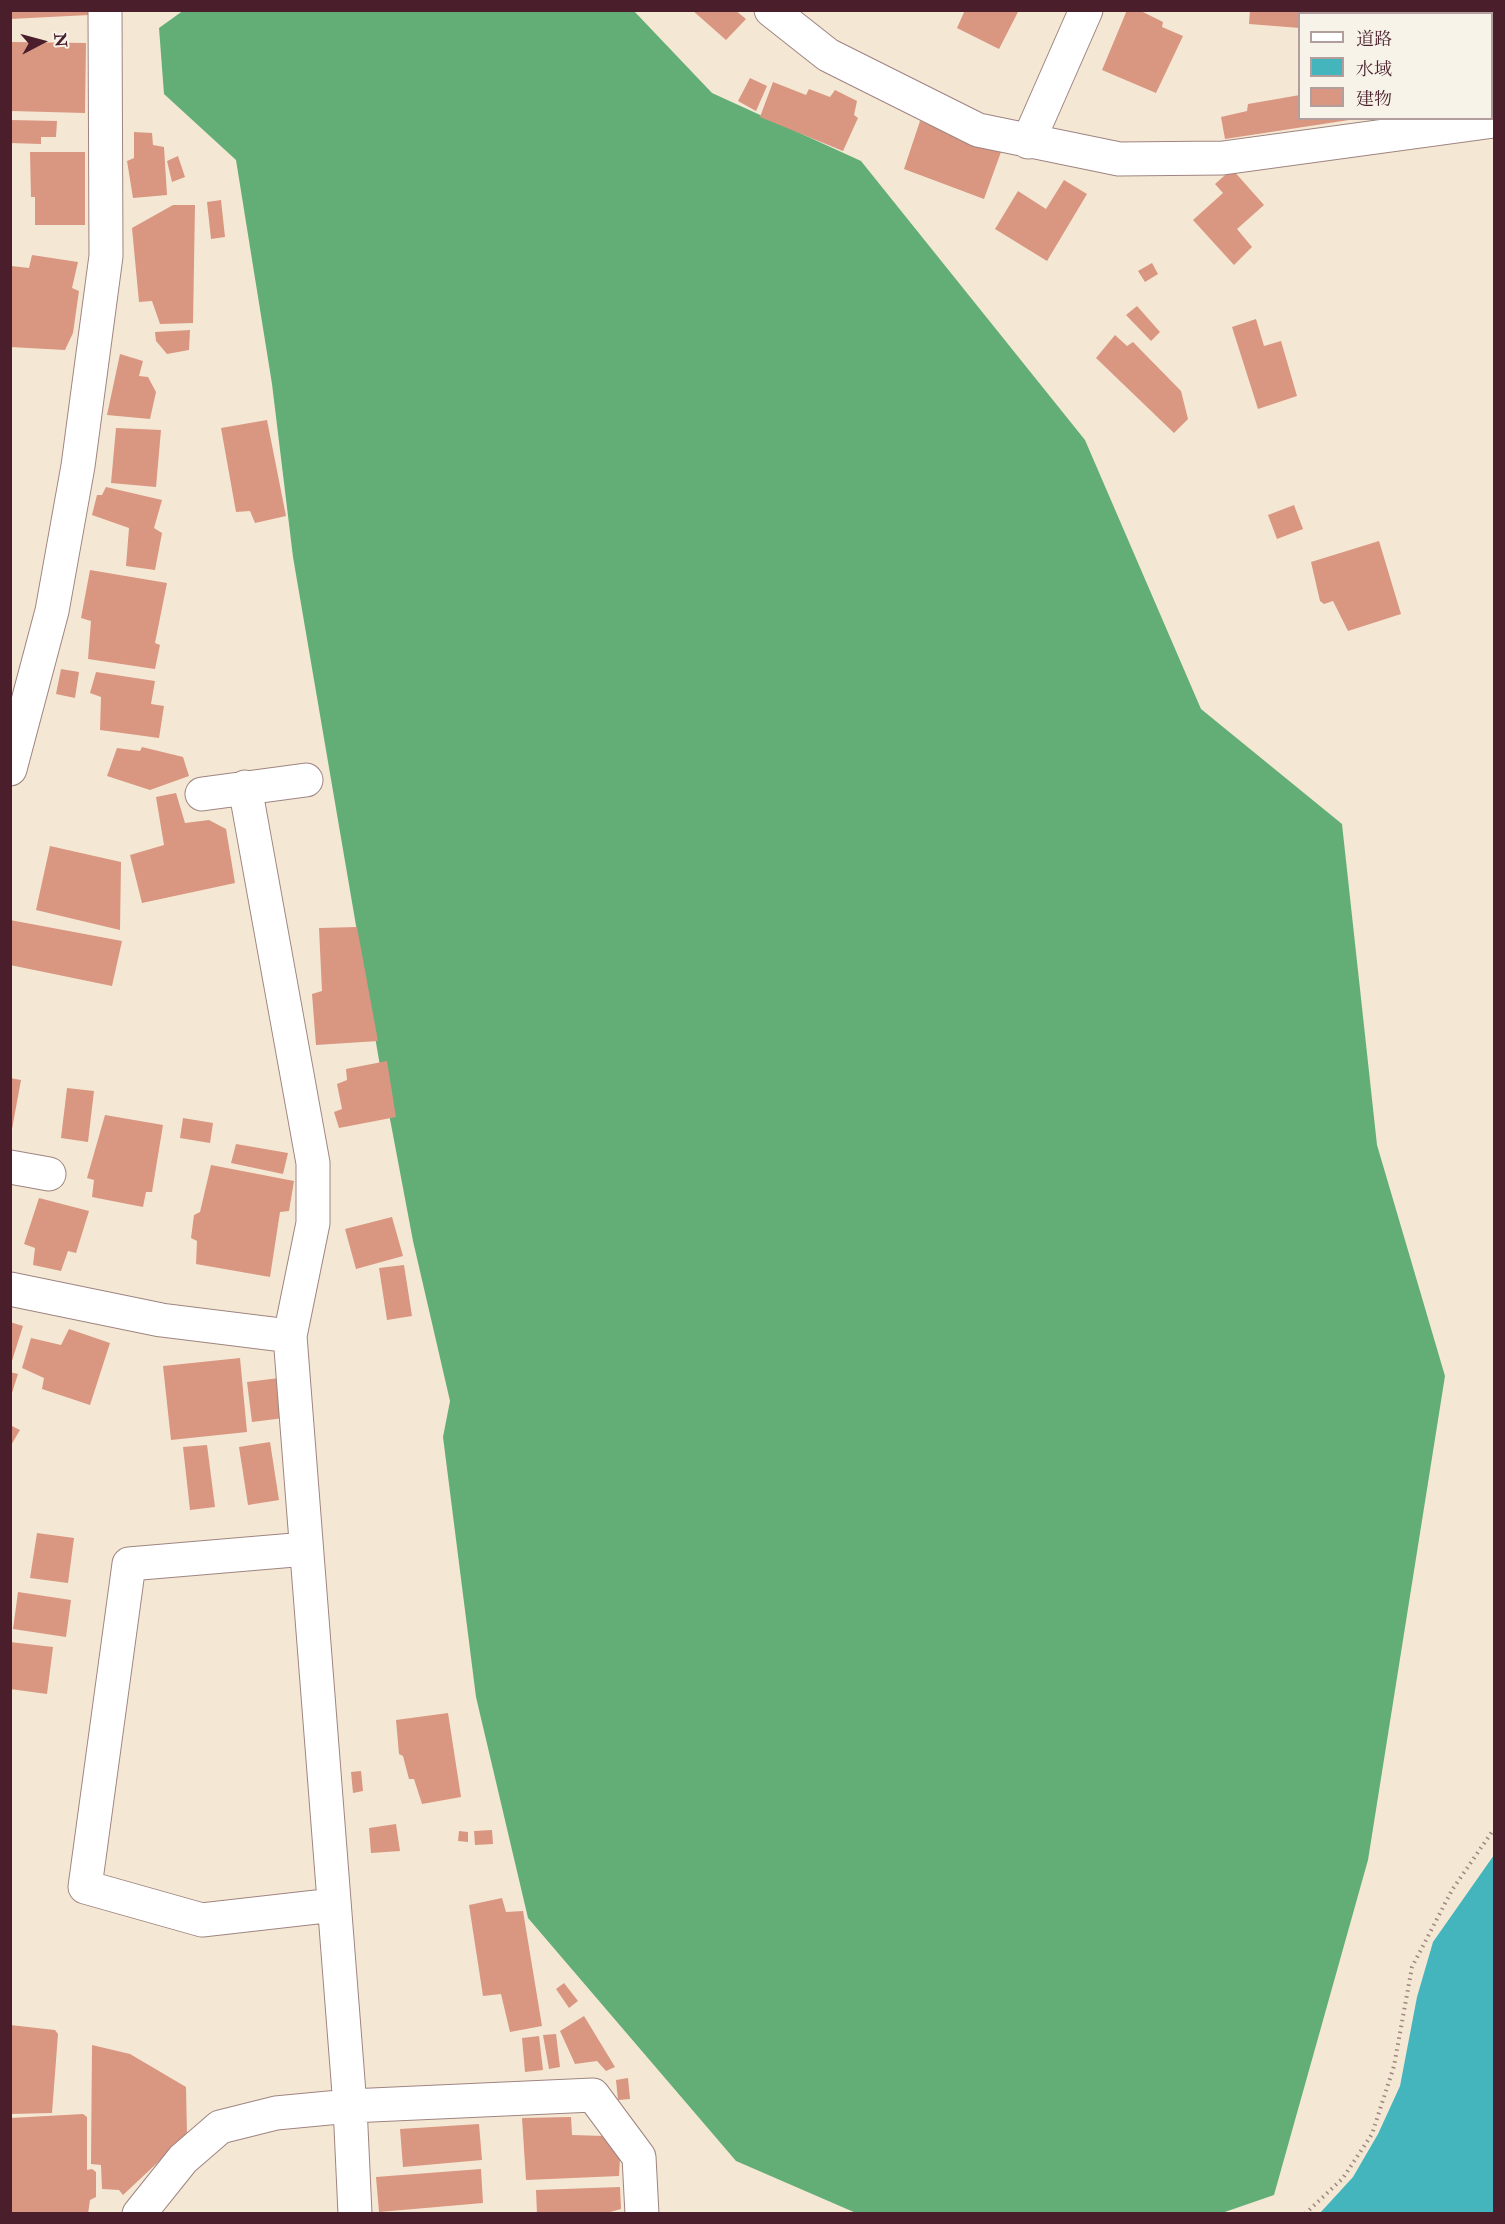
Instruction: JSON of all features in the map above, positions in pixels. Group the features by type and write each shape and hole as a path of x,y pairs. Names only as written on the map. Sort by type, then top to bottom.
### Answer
{"street":[{"path":"10,769 52,611 78,466 106,256 105,10"},
{"path":"771,10 828,55 978,130 1119,159 1223,158 1494,122"},
{"path":"1028,141 1086,10"},
{"path":"201,794 306,780"},
{"path":"245,787 313,1163 313,1223 290,1336 350,2106 355,2214"},
{"path":"10,1167 49,1174"},
{"path":"10,1289 161,1320 290,1336"},
{"path":"306,1549 129,1564 85,1887 202,1920 334,1905"},
{"path":"139,2214 183,2159 220,2127 276,2113 350,2106 593,2095 639,2157 642,2214"}],"path":[{"path":"1305,2214 1343,2178 1372,2134 1394,2066 1412,1967 1452,1890 1494,1829"}],"green space":[{"path":"184,10 634,11 712,93 861,161 1085,440 1201,709 1342,824 1377,1145 1445,1376 1368,1860 1274,2195 1219,2214 856,2213 736,2161 528,1918 476,1697 443,1437 450,1401 413,1241 380,1066 293,557 272,384 236,160 164,94 159,28"}],"water":[{"path":"1494,1855 1494,2213 1320,2213 1353,2177 1378,2134 1400,2086 1417,1997 1433,1942"}],"building":[{"path":"10,10 89,10 89,15 10,19"},
{"path":"692,10 735,10 746,19 726,40"},
{"path":"965,10 1019,10 999,49 957,28"},
{"path":"1127,10 1139,10 1163,22 1162,27 1183,36 1156,93 1102,70"},
{"path":"1250,10 1320,10 1320,12 1298,12 1298,28 1249,24"},
{"path":"12,42 86,43 85,113 11,111"},
{"path":"750,78 767,86 756,111 738,101"},
{"path":"773,82 806,95 809,89 830,97 835,90 857,101 854,115 858,118 843,151 760,117"},
{"path":"1298,95 1298,120 1349,120 1225,139 1221,117 1247,111 1248,104"},
{"path":"10,120 57,121 56,137 41,137 41,144 10,143"},
{"path":"920,121 1001,152 984,199 904,169"},
{"path":"134,132 152,133 153,145 164,147 167,195 133,198 127,161 134,158"},
{"path":"30,152 85,152 85,225 35,225 35,197 31,197"},
{"path":"178,156 185,177 172,182 167,161"},
{"path":"1232,169 1264,205 1237,229 1252,247 1234,265 1193,220 1223,193 1215,184"},
{"path":"1064,180 1087,194 1047,261 995,229 1018,191 1046,209"},
{"path":"221,200 225,237 211,239 207,202"},
{"path":"173,205 195,205 193,323 160,324 152,301 139,302 132,228"},
{"path":"32,255 78,262 72,288 79,291 73,333 65,350 10,347 11,266 29,268"},
{"path":"1152,263 1158,274 1145,282 1138,271"},
{"path":"1137,306 1160,332 1151,341 1126,315"},
{"path":"1256,319 1264,346 1281,341 1297,396 1258,409 1232,327"},
{"path":"190,330 189,350 167,354 156,341 155,332"},
{"path":"1115,335 1127,346 1133,342 1181,391 1188,419 1174,433 1096,358"},
{"path":"120,354 143,361 139,376 148,377 156,392 150,419 107,415"},
{"path":"267,420 286,516 255,523 250,511 236,512 221,428"},
{"path":"116,428 161,430 156,487 111,483"},
{"path":"106,487 162,500 154,528 162,533 155,570 126,566 129,528 92,515 97,495 102,495"},
{"path":"1294,505 1303,529 1277,539 1268,515"},
{"path":"1379,541 1401,614 1348,631 1333,601 1324,604 1320,601 1311,562"},
{"path":"90,570 167,583 155,643 160,645 155,669 88,659 91,621 81,618"},
{"path":"61,669 79,672 75,698 56,694"},
{"path":"96,672 155,681 151,704 164,706 159,738 100,730 101,697 90,693"},
{"path":"142,747 183,757 189,776 150,790 107,776 117,748 140,751"},
{"path":"176,793 185,823 209,820 226,829 235,883 142,903 130,855 164,845 156,797"},
{"path":"50,846 121,862 120,930 36,910"},
{"path":"10,920 122,941 112,986 10,965"},
{"path":"357,927 378,1041 316,1045 312,994 322,991 319,928"},
{"path":"387,1061 396,1117 339,1128 334,1112 342,1109 337,1084 347,1080 346,1069"},
{"path":"10,1078 21,1080 12,1129 10,1129"},
{"path":"67,1088 94,1091 88,1142 61,1138"},
{"path":"105,1115 163,1125 152,1192 146,1192 143,1207 92,1197 94,1180 87,1178"},
{"path":"183,1118 213,1123 210,1143 180,1138"},
{"path":"236,1144 288,1153 283,1174 231,1163"},
{"path":"211,1165 294,1181 289,1211 280,1212 270,1277 196,1264 197,1241 191,1238 194,1215 200,1212"},
{"path":"39,1198 89,1211 76,1253 68,1251 61,1271 33,1265 35,1248 24,1244"},
{"path":"392,1217 403,1256 356,1269 345,1229"},
{"path":"404,1265 412,1316 387,1320 379,1268"},
{"path":"10,1322 23,1326 11,1364 10,1364"},
{"path":"69,1329 110,1343 90,1405 42,1389 44,1378 22,1368 31,1338 61,1345"},
{"path":"240,1358 247,1432 171,1440 163,1366"},
{"path":"10,1372 18,1374 11,1396 10,1396"},
{"path":"279,1378 284,1418 252,1422 247,1382"},
{"path":"10,1425 20,1430 10,1447"},
{"path":"270,1442 279,1500 248,1505 239,1447"},
{"path":"207,1445 215,1507 190,1510 183,1447"},
{"path":"37,1533 74,1538 68,1583 30,1578"},
{"path":"18,1592 71,1600 66,1637 13,1629"},
{"path":"10,1642 53,1647 47,1694 10,1689"},
{"path":"448,1713 461,1797 422,1804 414,1779 409,1779 403,1756 399,1754 396,1720"},
{"path":"361,1771 363,1791 353,1793 351,1772"},
{"path":"396,1824 400,1851 371,1853 369,1828"},
{"path":"492,1830 493,1844 475,1845 474,1831"},
{"path":"459,1831 468,1832 468,1842 458,1841"},
{"path":"502,1898 506,1912 523,1911 542,2026 510,2032 501,1994 483,1996 469,1905"},
{"path":"564,1983 578,2001 569,2008 556,1989"},
{"path":"584,2016 615,2067 606,2071 597,2061 575,2064 560,2031"},
{"path":"10,2025 55,2030 58,2034 52,2113 10,2114"},
{"path":"556,2034 560,2067 549,2069 543,2035"},
{"path":"539,2036 543,2070 525,2072 522,2038"},
{"path":"92,2045 130,2054 186,2087 187,2135 123,2195 119,2190 102,2189 101,2165 91,2164"},
{"path":"628,2078 630,2099 618,2100 616,2080"},
{"path":"83,2114 87,2117 87,2170 92,2169 96,2172 96,2197 90,2200 88,2214 10,2214 10,2118"},
{"path":"571,2117 572,2135 604,2136 620,2157 619,2176 526,2180 522,2118"},
{"path":"479,2124 482,2160 403,2167 400,2129"},
{"path":"481,2169 483,2203 379,2212 376,2177"},
{"path":"620,2187 621,2209 603,2214 537,2214 536,2190"}]}
